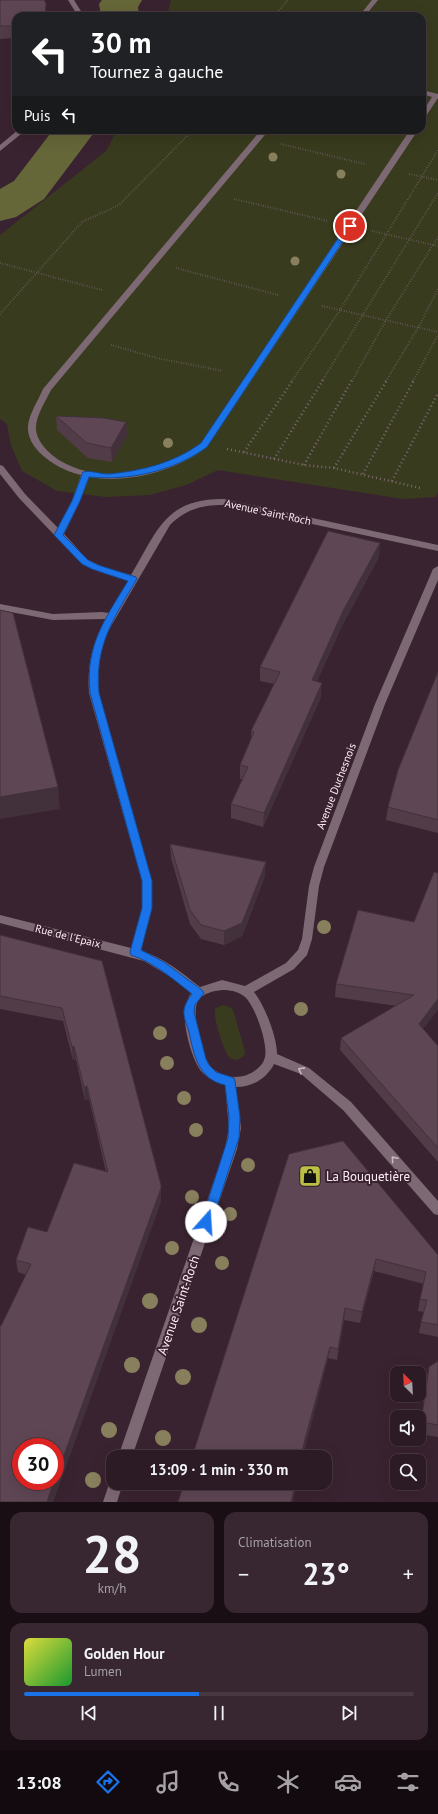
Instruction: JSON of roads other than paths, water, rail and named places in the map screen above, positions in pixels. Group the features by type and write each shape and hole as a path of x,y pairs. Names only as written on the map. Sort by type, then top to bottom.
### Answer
{"street":[{"path":"70,0 78,12"},
{"path":"365,12 375,0"},
{"path":"426,93 437,96 426,112"},
{"path":"0,149 17,134"},
{"path":"262,134 47,389 32,426 34,437 51,460 66,468 86,474 106,476 145,472 189,456 204,445 411,134"},
{"path":"0,468 22,496 85,562 95,567 133,579"},
{"path":"58,535 76,501 86,474"},
{"name":"Avenue Saint-Roch","path":"135,952 147,908 147,881 98,709 93,679 98,644 111,617 161,532 173,516 188,507 205,502 224,502 438,548"},
{"name":"Avenue Duchesnois","path":"246,991 290,966 303,952 307,939 314,886 319,867 380,704 438,569"},
{"path":"0,607 53,617 111,617"},
{"name":"Rue de l'Epaix","path":"0,919 135,952"},
{"path":"135,952 161,965 199,993"},
{"path":"212,986 232,986 246,991 253,997 257,1005 271,1048 271,1057 265,1069 257,1076 243,1082 222,1080 212,1075 205,1068 201,1060 189,1012 190,1004 199,993 212,986"},
{"path":"271,1057 305,1071 347,1106 438,1210"},
{"name":"Avenue Saint-Roch","path":"127,1450 232,1149 235,1128 230,1081"},
{"path":"110,1502 114,1490"}],"waterway":[{"path":"119,12 118,4 123,0"},
{"path":"0,208 29,190 72,134"}],"place":[{"name":"La Bouquetière","path":"310,1176"}]}
